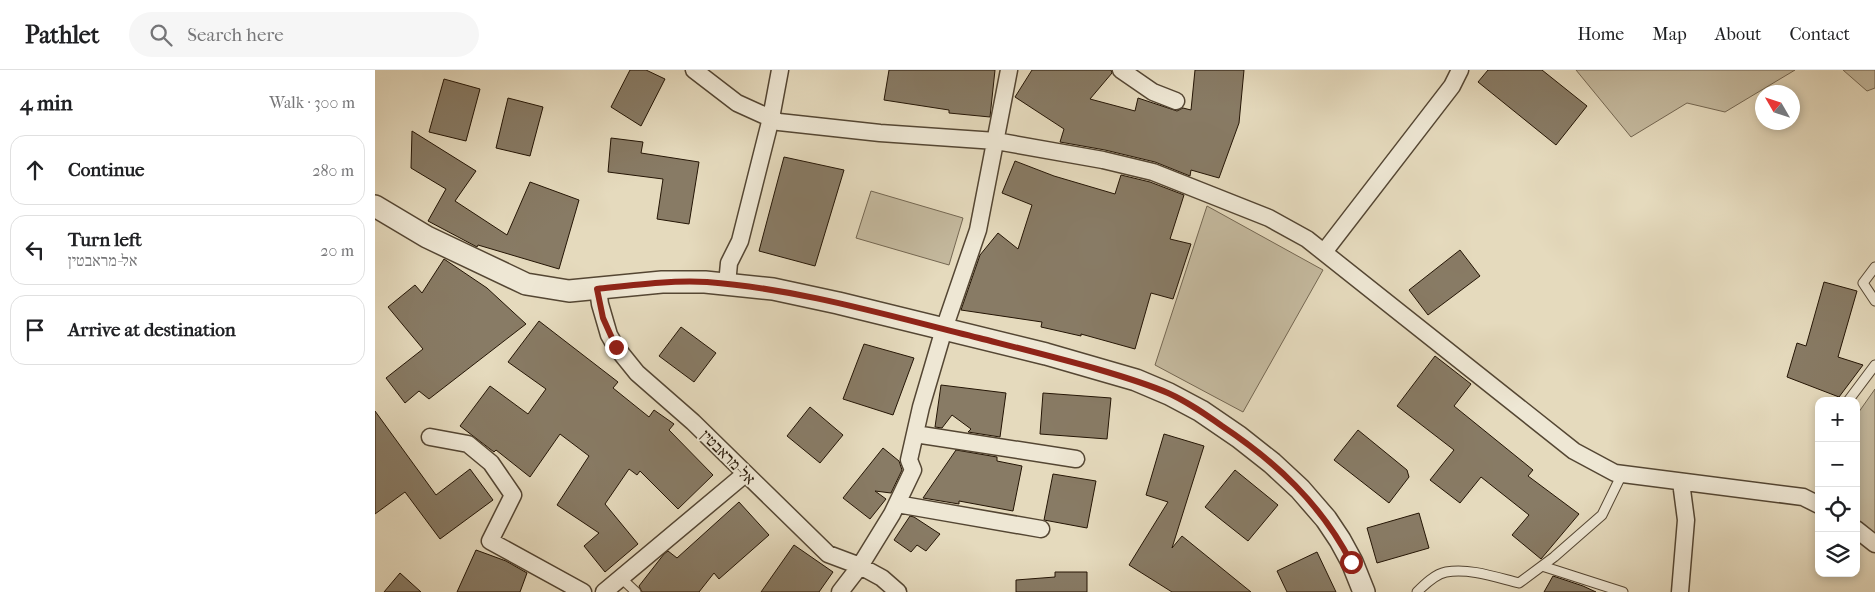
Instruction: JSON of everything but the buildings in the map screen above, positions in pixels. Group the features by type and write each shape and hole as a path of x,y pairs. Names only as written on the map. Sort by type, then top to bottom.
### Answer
{"street":[{"path":"694,70 737,103 779,122 880,133 996,140 1103,160 1153,172 1269,218 1307,239 1574,452 1615,473 1803,497 1815,503"},
{"path":"727,284 729,263 740,241 771,118 780,70"},
{"path":"841,592 860,566 897,504 913,470 909,460 921,407 944,329 978,230 1009,70"},
{"path":"1121,70 1153,92 1177,100"},
{"path":"1323,252 1452,86 1460,70"},
{"path":"375,206 427,237 526,284 569,291 662,282 727,284 782,291 838,302 1047,354 1136,380 1169,394 1201,411 1272,463 1300,489 1326,519 1340,540 1364,592"},
{"name":"אל-מראבטין","path":"597,289 601,311 609,335 627,362 637,373 693,422 828,554 860,566 881,578 898,592"},
{"path":"915,434 1076,459"},
{"path":"430,437 468,444 491,462 513,495 490,541 583,592"},
{"path":"604,592 745,474"},
{"path":"1680,592 1686,520 1681,482"},
{"path":"897,504 1041,529"},
{"path":"1860,532 1875,544"}],"lane":[{"path":"1875,267 1863,284 1875,301"},
{"path":"1851,397 1875,365"},
{"path":"1417,592 1444,572 1479,572 1519,584 1602,515 1622,474"},
{"path":"1542,566 1623,592"},
{"path":"620,577 636,592"}],"shaded area":[{"path":"1576,70 1795,70 1770,85 1755,85 1755,94 1725,112 1687,103 1631,137"},
{"path":"1843,70 1875,70 1875,88 1867,91"},
{"path":"871,191 963,218 949,265 856,238"},
{"path":"1207,206 1323,270 1243,412 1155,365"},
{"path":"1875,389 1875,539 1860,527 1860,410"}],"route":[{"path":"616,347 603,318 597,289 662,282 705,282 773,289 838,302 1047,354 1136,380 1169,394 1201,411 1272,463 1300,489 1326,519 1340,540 1351,562"}]}
